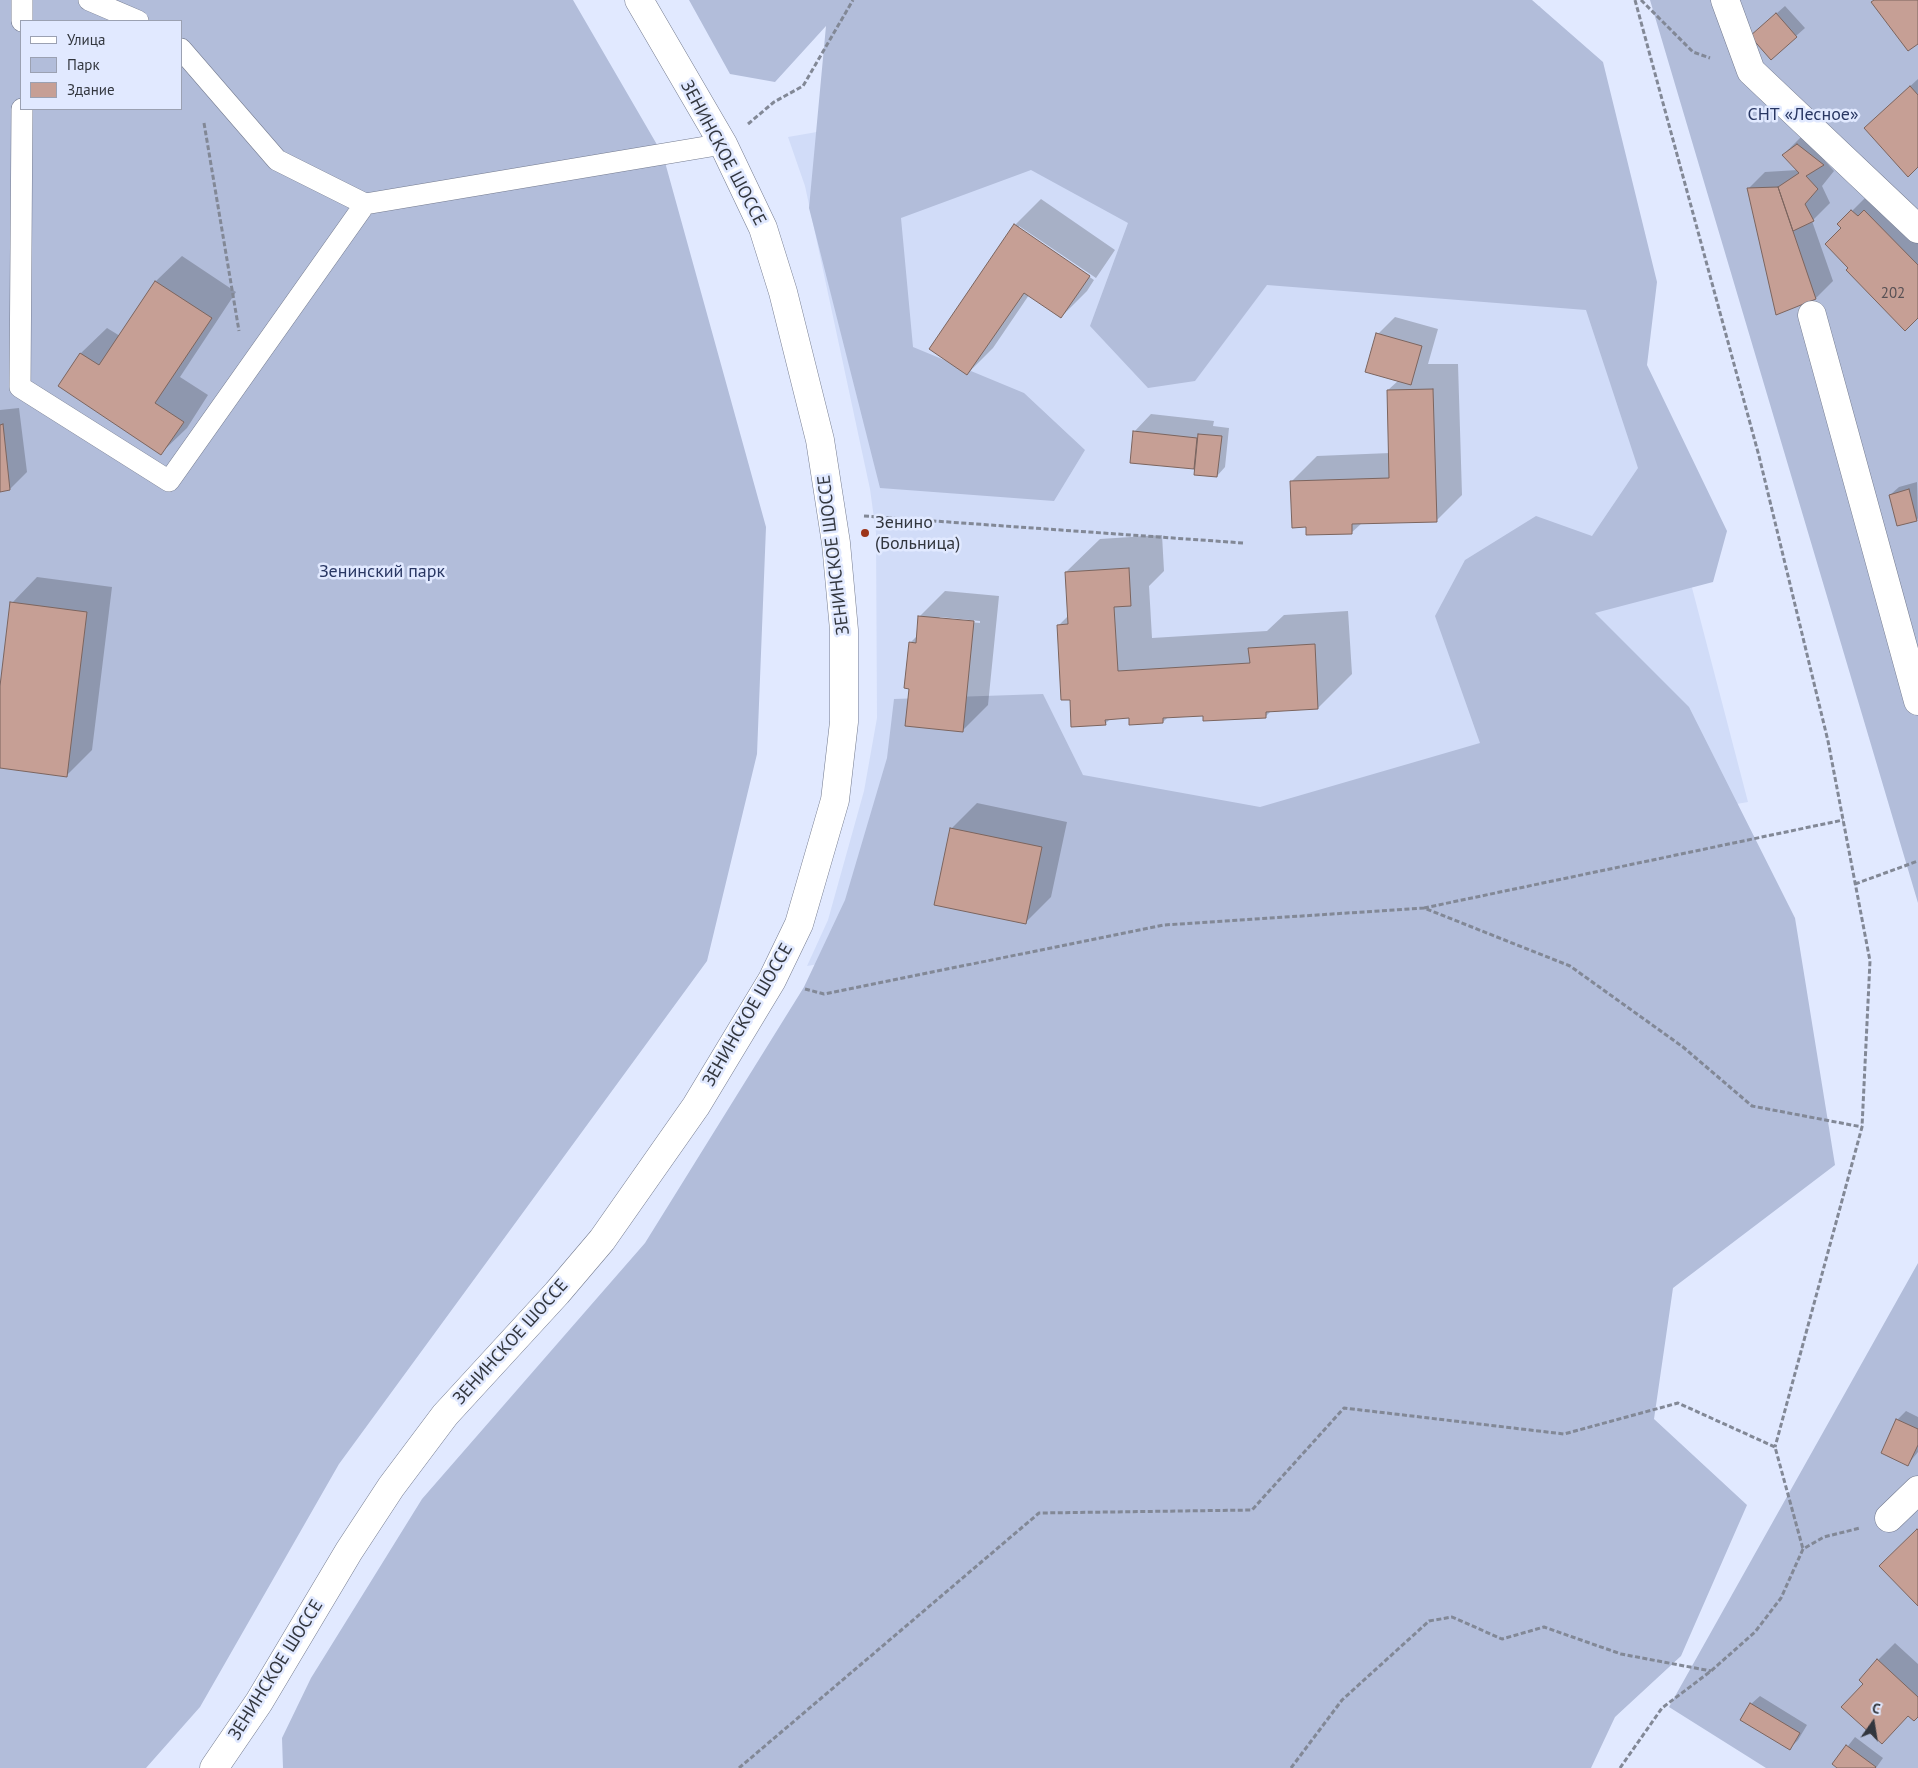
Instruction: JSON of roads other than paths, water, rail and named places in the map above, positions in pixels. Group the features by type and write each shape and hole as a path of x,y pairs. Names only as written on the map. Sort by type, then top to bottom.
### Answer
{"main road":[{"name":"ЗЕНИНСКОЕ ШОССЕ","path":"214,1768 259,1702 391,1487 445,1416 557,1293 602,1240 696,1106 772,980 799,924 835,800 844,722 844,630 836,543 820,440 783,292 763,228 723,144 639,0"},
{"path":"1725,0 1751,71 1918,229"},
{"path":"1812,315 1918,701"},
{"path":"1889,1518 1918,1490"}],"lane":[{"path":"22,0 22,20"},
{"path":"89,0 136,20"},
{"path":"182,50 277,160 365,204 723,144"},
{"path":"22,110 20,387 169,481 365,204"}],"place":[{"name":"Зенино (Больница)","path":"865,533"}],"park label":[{"name":"СНТ «Лесное»","path":"1803,115"},
{"name":"Зенинский парк","path":"382,572"}]}
